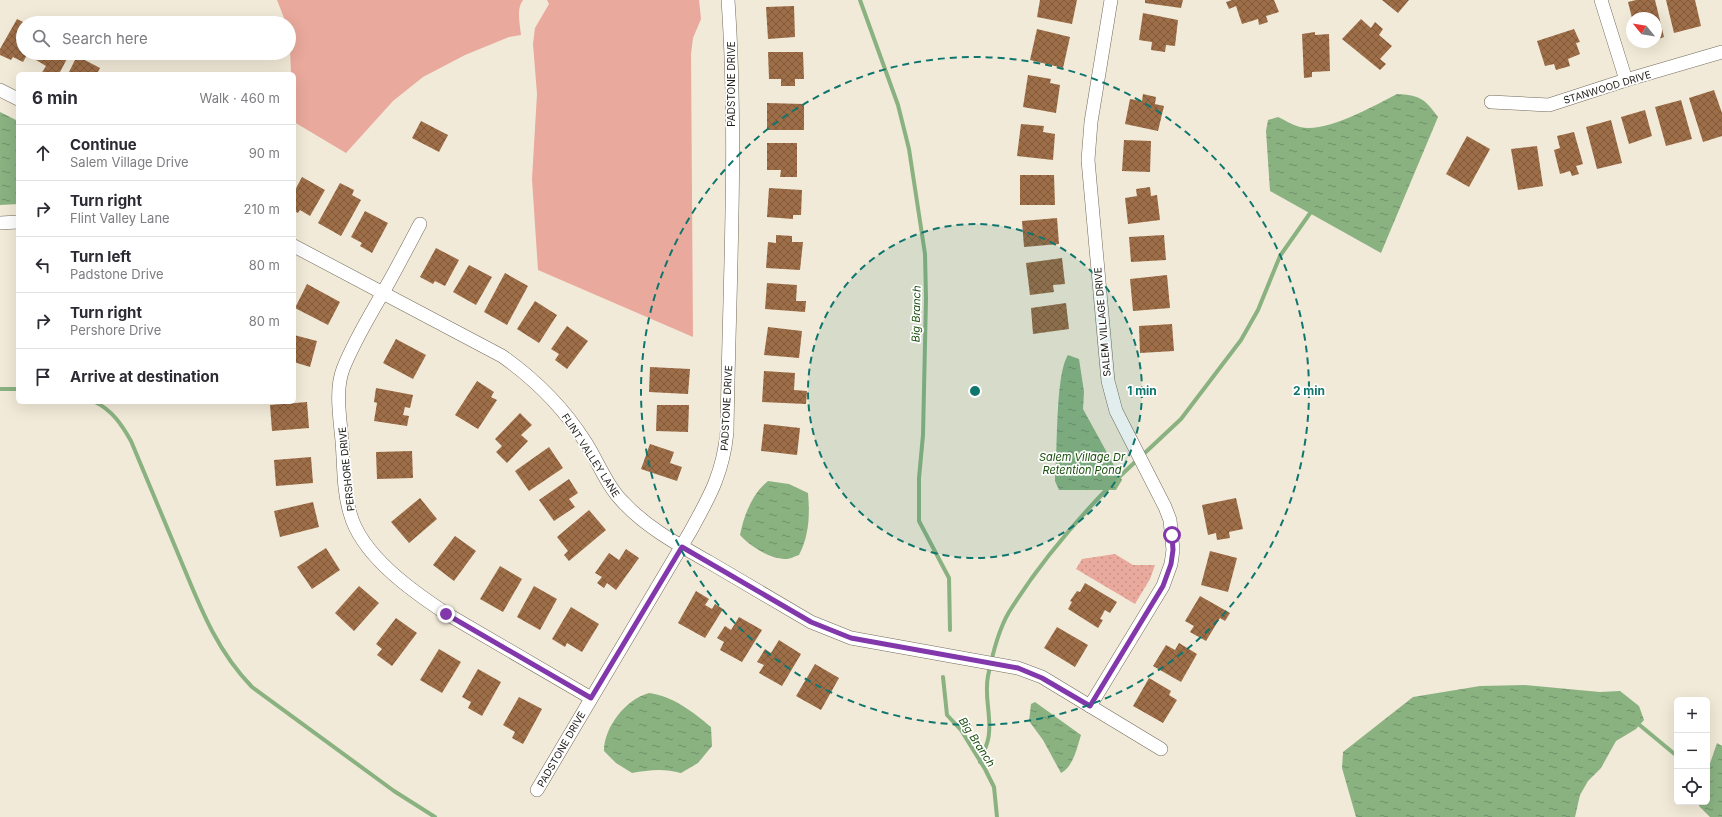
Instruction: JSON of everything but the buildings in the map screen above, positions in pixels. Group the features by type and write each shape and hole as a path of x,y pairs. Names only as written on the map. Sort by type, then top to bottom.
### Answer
{"street":[{"name":"PADSTONE DRIVE","path":"537,790 682,547 716,482 722,466 727,432 732,169 731,43 728,0"},
{"name":"SALEM VILLAGE DRIVE","path":"1090,706 1163,586 1171,564 1173,550 1170,520 1165,507 1116,411 1110,396 1108,381 1088,160 1091,122 1111,0"},
{"path":"1601,0 1626,80"},
{"name":"STANWOOD DRIVE","path":"1491,102 1549,105 1626,80 1722,52"},
{"path":"0,90 16,98"},
{"path":"0,223 16,222"},
{"name":"PERSHORE DRIVE","path":"420,224 352,348 342,370 340,411 346,494 350,513 357,533 377,559 426,600 446,614 591,698"},
{"name":"FLINT VALLEY LANE","path":"296,247 502,356 522,370 544,389 567,415 622,501 643,521 682,547 811,622 832,632 851,638 1018,668 1042,678 1161,749"}],"shaded area":[{"path":"277,0 523,0 519,12 521,35 509,37 465,55 423,77 393,101 346,153 296,123 296,72 291,72 290,60 296,60 296,16 283,16"},
{"path":"547,0 699,0 701,19 693,38 691,54 693,337 538,270 532,179 537,94 533,44 535,28 549,4"},
{"path":"1115,554 1133,565 1155,565 1150,579 1135,604 1076,569 1082,559"}],"water":[{"path":"1397,94 1411,95 1421,99 1438,117 1381,253 1270,191 1266,131 1268,120 1278,117 1300,127 1310,128 1322,126 1336,123"},
{"path":"0,112 16,120 16,204 0,205"},
{"name":"Salem Village Dr Retention Pond","path":"1068,355 1079,359 1084,392 1083,409 1122,480 1116,490 1059,490 1055,481 1059,396 1064,365"},
{"path":"768,481 789,484 808,493 809,517 807,533 799,555 790,559 774,557 761,552 740,535 744,520 753,499 762,486"},
{"path":"1525,685 1600,692 1620,691 1639,706 1644,720 1636,729 1616,741 1601,768 1588,781 1580,795 1575,817 1356,817 1342,768 1343,752 1413,697 1480,686"},
{"path":"649,693 666,697 674,701 690,710 711,727 712,746 698,763 681,773 668,770 656,770 632,773 616,763 604,751 608,733 618,715 632,701"},
{"path":"1035,702 1081,735 1072,762 1061,773 1043,740 1029,721 1031,704"},
{"path":"1717,743 1722,746 1722,817 1710,817 1699,806 1710,805 1710,763"}],"waterway":[{"name":"Big Branch","path":"860,0 898,105 909,149 925,254 926,298 923,435 919,478 919,521 949,578 950,630"},
{"path":"1117,479 1181,419 1241,340 1258,310 1280,256 1313,209"},
{"path":"0,389 16,389"},
{"path":"99,404 107,409 116,418 131,441 201,609 218,642 239,672 252,687 394,791 435,817"},
{"path":"980,762 989,736 987,691 988,676 996,643 1005,619 1031,579 1068,531 1109,487"},
{"name":"Big Branch","path":"943,677 947,715 961,730 985,769 994,787 997,817"},
{"path":"1636,722 1674,754"}],"route":[{"path":"446,614 591,698 682,547 811,622 832,632 851,638 1018,668 1042,678 1090,706 1163,586 1171,564 1173,550 1172,535"}]}
